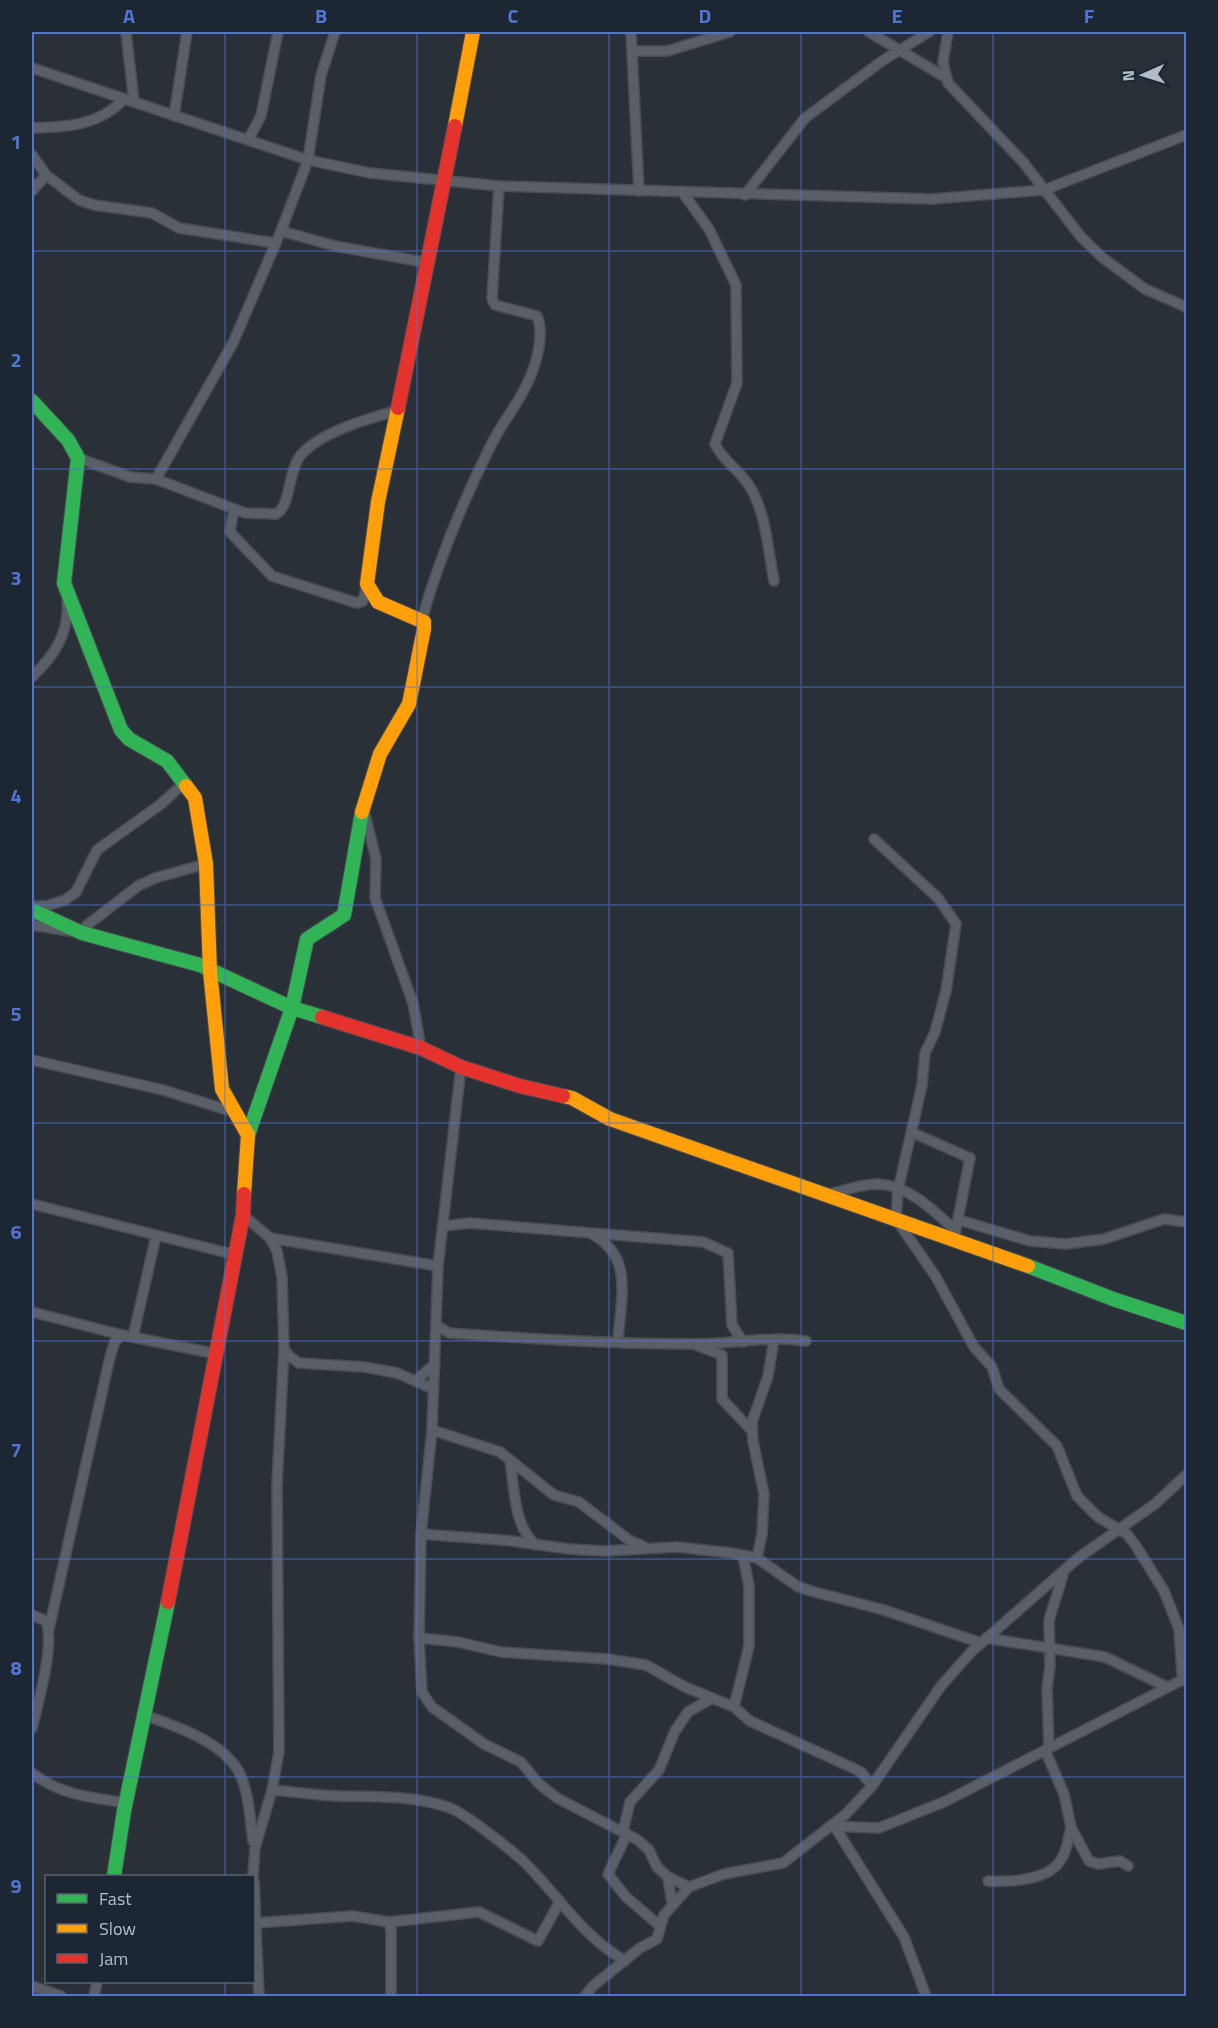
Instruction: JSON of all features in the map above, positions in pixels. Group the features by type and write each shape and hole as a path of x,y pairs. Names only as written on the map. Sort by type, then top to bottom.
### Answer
{"street":[{"path":"126,32 134,102"},
{"path":"174,116 187,32"},
{"path":"248,140 261,116 278,32"},
{"path":"156,479 233,344 281,231 308,160 321,75 334,32"},
{"path":"234,509 230,532 272,576 357,603 363,601 378,501 429,263 473,32"},
{"path":"631,32 639,191"},
{"path":"633,51 667,51 730,32"},
{"path":"869,32 945,77 1023,162 1081,237 1103,258 1145,289 1186,307"},
{"path":"746,195 805,118 900,49 928,32"},
{"path":"945,77 943,52 948,32"},
{"path":"32,68 308,160 370,173 500,186 932,199 1044,190 1186,135"},
{"path":"32,128 65,127 89,122 115,108 124,99"},
{"path":"32,155 46,176 66,192 94,205 152,213 179,228 275,243"},
{"path":"32,191 46,176"},
{"path":"114,1875 126,1803 236,1255 243,1215 248,1135 292,1008 307,939 310,934 337,921 344,915 348,877 381,752 409,706 424,625 422,619 440,561 496,436 529,382 540,341 537,316 495,305 492,298 500,186"},
{"path":"683,193 710,229 736,285 737,383 715,444 721,456 748,484 754,496 762,517 774,580"},
{"path":"281,231 335,246 429,263"},
{"path":"32,401 64,435 78,458 64,570 68,621 62,639 32,677"},
{"path":"78,458 130,477 156,479 234,509 254,514 281,512 295,464 305,451 341,430 399,410"},
{"path":"367,584 378,602 422,619"},
{"path":"67,592 121,730 129,739 167,761 195,798 206,864 210,971 222,1089 248,1135"},
{"path":"32,908 65,900 76,892 97,850 161,804 185,782"},
{"path":"364,811 376,859 375,898 413,1003 421,1048"},
{"path":"833,1827 862,1829 892,1824 946,1801 1167,1687 1186,1680 1182,1638 1173,1612 1164,1591 1136,1546 1122,1529 1098,1517 1077,1496 1057,1446 999,1389 992,1367 974,1347 936,1277 896,1219 898,1190 922,1085 925,1053 935,1032 948,982 956,924 933,893 874,839"},
{"path":"82,933 86,926 138,886 155,878 206,864"},
{"path":"32,908 82,933"},
{"path":"32,925 82,933 173,957 292,1008 421,1048 461,1067 520,1086 572,1098 610,1119 896,1219 955,1235 1113,1299 1186,1323"},
{"path":"32,1059 163,1090 234,1112"},
{"path":"461,1067 438,1266 432,1430 421,1534 418,1638 422,1692 432,1707 484,1744 521,1762 538,1783 557,1798 625,1833 649,1850 657,1867 668,1877 689,1887"},
{"path":"911,1132 970,1158 955,1235"},
{"path":"825,1195 878,1184 898,1190 928,1205 955,1235"},
{"path":"32,1204 236,1255"},
{"path":"243,1215 270,1238 277,1251 282,1277 284,1349 277,1485 279,1752 272,1790 255,1848 253,1875"},
{"path":"959,1220 1030,1240 1066,1244 1104,1239 1164,1219 1186,1222"},
{"path":"444,1226 469,1223 703,1242 725,1250 729,1257 732,1325 743,1342"},
{"path":"590,1233 612,1248 620,1264 618,1342"},
{"path":"133,1337 156,1236"},
{"path":"270,1238 438,1266"},
{"path":"32,1312 122,1335 217,1354"},
{"path":"436,1325 449,1333 618,1342 694,1344 774,1340 806,1341"},
{"path":"435,1342 449,1333"},
{"path":"32,1728 44,1672 49,1629 112,1347 122,1335"},
{"path":"757,1558 762,1534 764,1494 752,1431 753,1414 768,1376 774,1340"},
{"path":"694,1344 722,1355 722,1399 752,1431"},
{"path":"284,1349 298,1363 364,1367 397,1373 433,1389"},
{"path":"416,1380 435,1364"},
{"path":"432,1430 500,1452 554,1495 579,1502 629,1540 647,1548"},
{"path":"510,1460 522,1525 529,1539 536,1545"},
{"path":"585,1996 593,1986 640,1948 657,1939 660,1926 672,1904 689,1887 724,1874 783,1863 833,1827 872,1786 941,1686 983,1640 1078,1558 1155,1504 1186,1475"},
{"path":"421,1534 604,1551 677,1547 757,1558 797,1586 983,1640 1105,1657 1122,1663 1167,1687"},
{"path":"734,1707 749,1646 749,1586 743,1556"},
{"path":"1063,1572 1051,1611 1047,1749 1064,1794 1071,1827 1091,1863 1120,1861 1128,1866"},
{"path":"32,1615 46,1621 49,1629"},
{"path":"418,1638 458,1641 501,1652 635,1663 655,1668 685,1687 734,1707 750,1721 861,1772 879,1775"},
{"path":"660,1926 626,1897 608,1874 625,1833 630,1802 659,1770 680,1724 692,1709 712,1698"},
{"path":"144,1715 197,1738 233,1764 244,1784 255,1848"},
{"path":"861,1772 872,1786"},
{"path":"32,1773 62,1792 93,1800 126,1803"},
{"path":"272,1790 396,1798 450,1808 519,1858 560,1902 571,1918 601,1946 625,1961"},
{"path":"833,1827 904,1937 926,1996"},
{"path":"988,1881 1028,1879 1053,1868 1065,1853 1071,1827"},
{"path":"668,1877 672,1904"},
{"path":"255,1902 259,1996"},
{"path":"256,1923 352,1916 389,1922 479,1912 538,1941 560,1902"},
{"path":"389,1922 392,1996"},
{"path":"32,1986 61,1996"}],"traffic: fast":[{"path":"32,401 68,440 78,458 64,583 121,730 129,739 167,761 186,786"},
{"path":"248,1135 292,1008 307,939 344,915 362,812"},
{"path":"32,910 82,933 200,965 292,1008 322,1017"},
{"path":"1028,1266 1113,1299 1186,1323"},
{"path":"114,1875 124,1811 168,1602"}],"traffic: slow":[{"path":"455,126 473,32"},
{"path":"362,812 380,754 409,704 424,629 424,622 378,602 367,584 378,502 398,408"},
{"path":"186,786 195,798 206,864 210,971 222,1089 248,1135 244,1194"},
{"path":"563,1096 572,1098 610,1119 1028,1266"}],"traffic: jam":[{"path":"398,408 455,126"},
{"path":"322,1017 421,1048 461,1067 520,1086 563,1096"},
{"path":"168,1602 243,1215 244,1194"}]}
